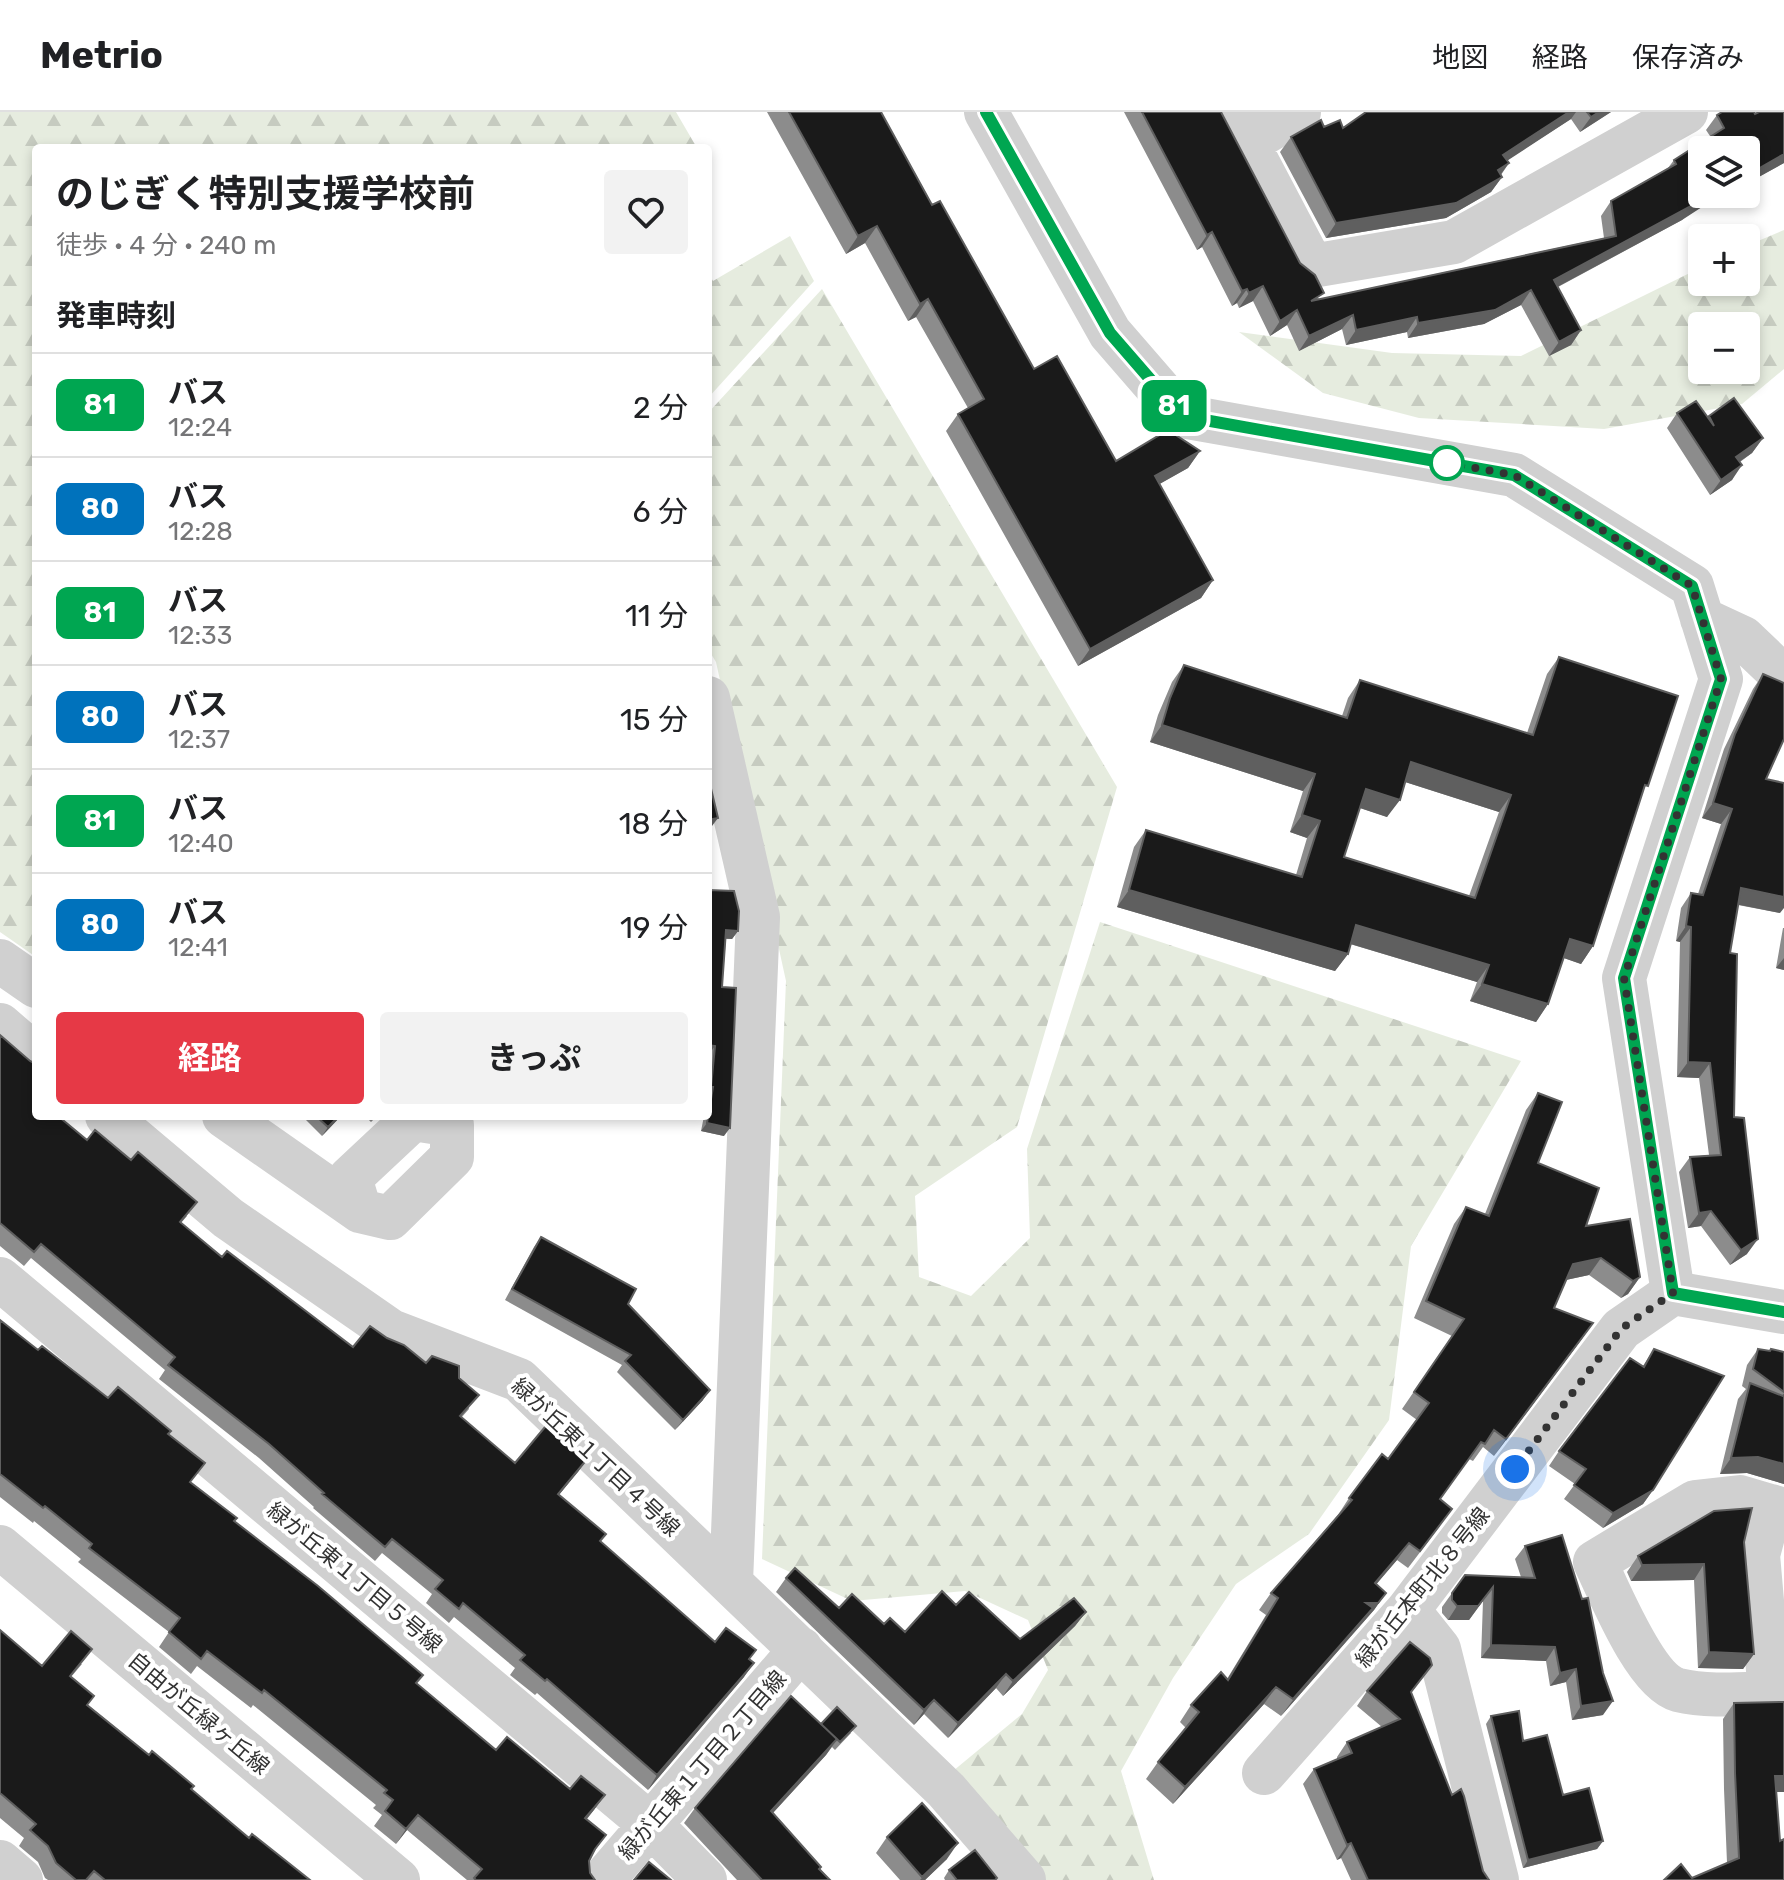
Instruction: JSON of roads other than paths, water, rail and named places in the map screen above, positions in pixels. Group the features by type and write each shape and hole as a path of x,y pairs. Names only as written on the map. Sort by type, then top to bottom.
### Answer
{"street":[{"path":"986,112 1110,333 1182,416 1514,475 1692,586 1721,679 1624,978 1673,1293 1784,1312"},
{"path":"1299,112 1239,127 1312,266 1454,242 1686,112"},
{"path":"1702,619 1743,638 1784,677"},
{"path":"712,716 758,917 731,1582"},
{"path":"0,961 32,983"},
{"path":"0,1025 32,1053"},
{"name":"緑が丘東１丁目４号線","path":"112,1120 228,1218 391,1331 519,1380 946,1790 1024,1880"},
{"path":"232,1120 360,1211 390,1218 452,1157 456,1120"},
{"name":"緑が丘東１丁目５号線","path":"0,1279 651,1825 705,1880"},
{"name":"緑が丘本町北８号線","path":"1264,1773 1408,1610 1621,1329 1673,1293"},
{"path":"1740,1497 1777,1508 1758,1555 1777,1693 1706,1693 1675,1689 1646,1664 1595,1562 1695,1502 1740,1497"},
{"name":"自由が丘緑ヶ丘線","path":"0,1547 398,1880"},
{"path":"1408,1610 1439,1649 1497,1880"},
{"name":"緑が丘東１丁目２丁目線","path":"603,1880 801,1649"},
{"path":"0,1862 21,1880"}]}
